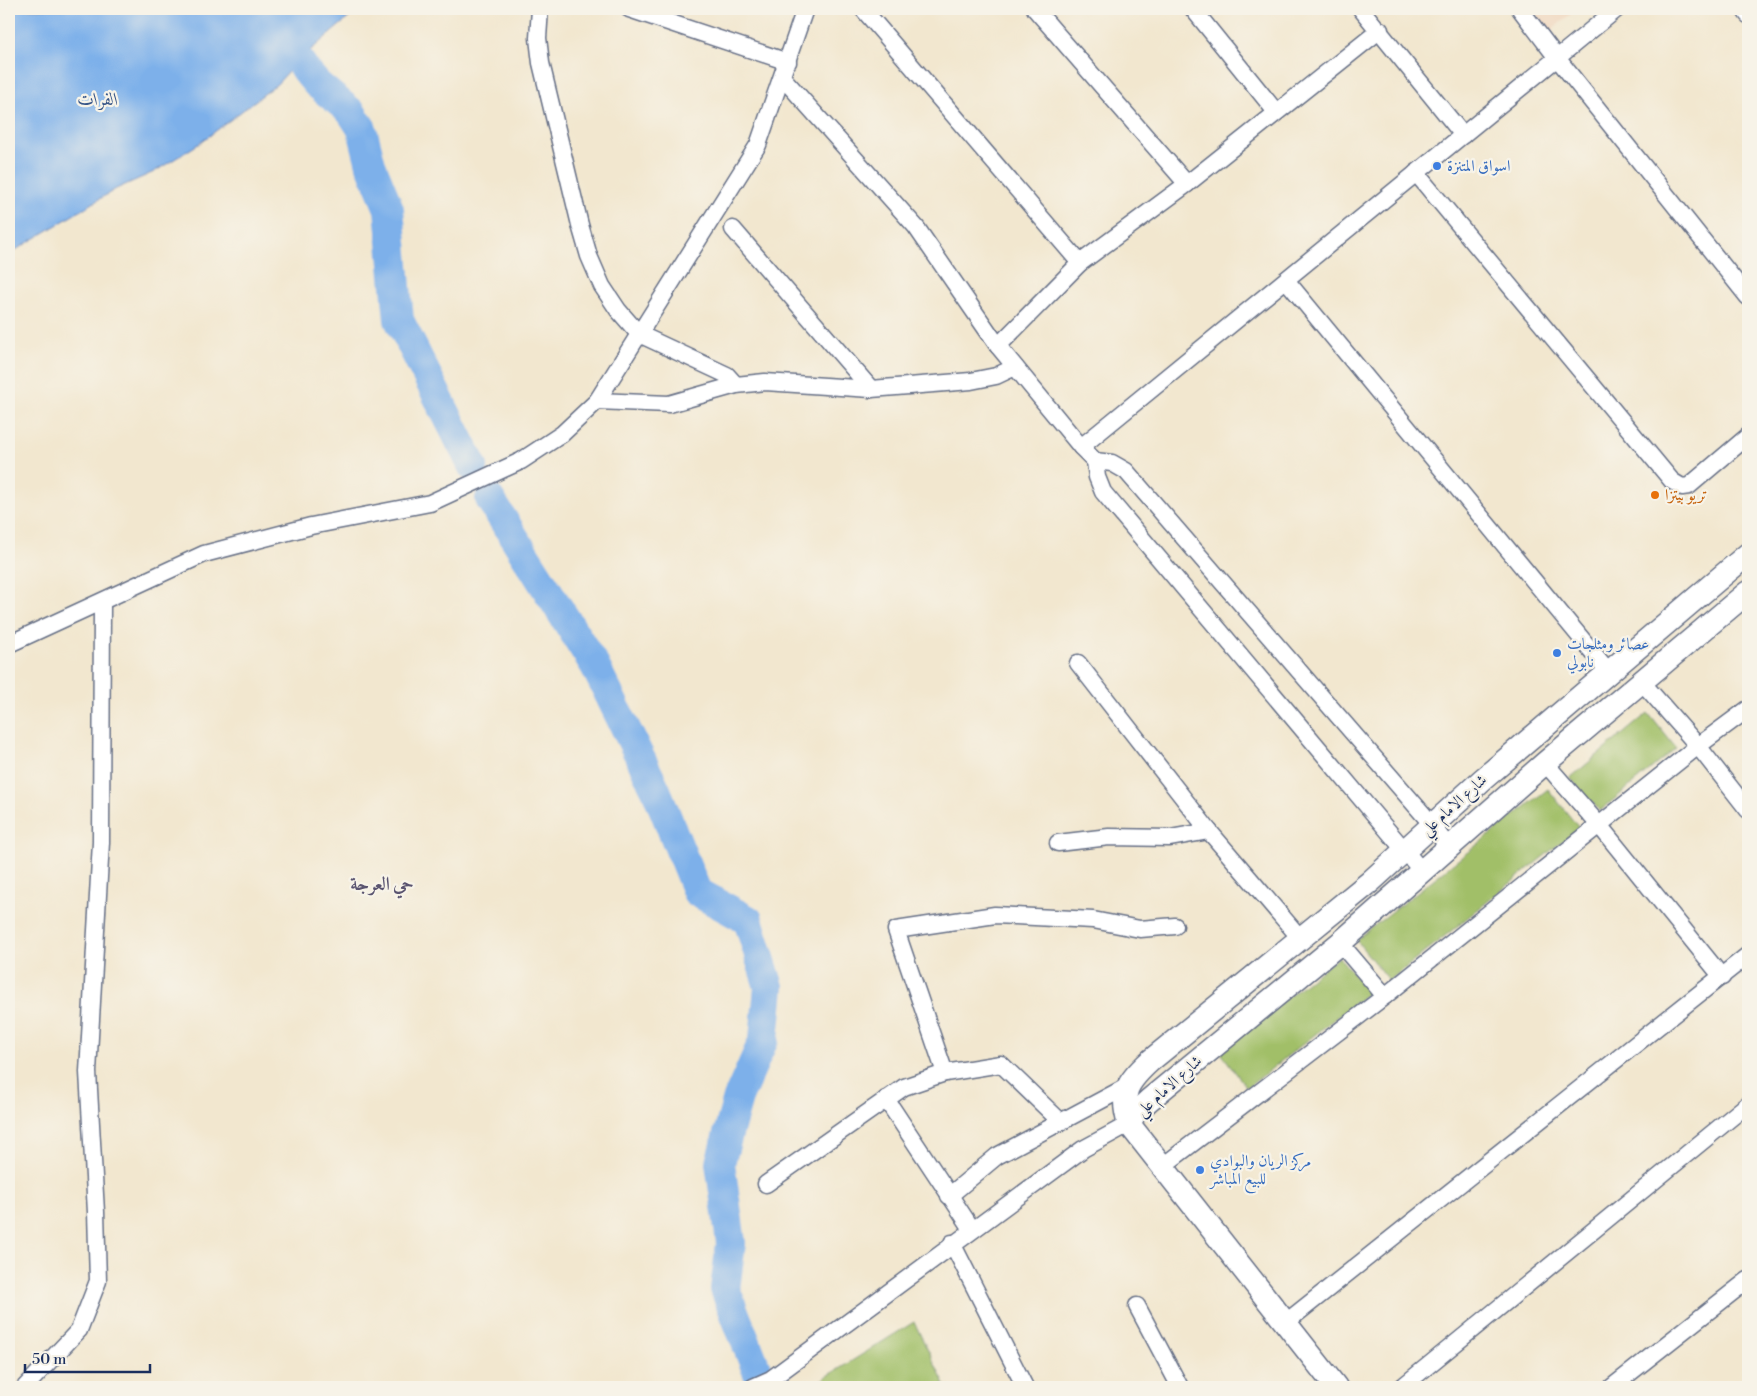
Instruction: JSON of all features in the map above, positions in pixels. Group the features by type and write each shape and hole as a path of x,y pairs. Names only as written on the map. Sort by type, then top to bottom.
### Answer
{"street":[{"path":"540,9 538,38 541,63 589,256 602,286 618,310 639,334 727,375 736,385"},
{"path":"629,9 788,62"},
{"path":"9,644 204,554 311,526 430,503 521,462 562,434 597,401 758,145 783,78 805,9"},
{"path":"863,9 1080,263"},
{"path":"1035,9 1187,184"},
{"path":"1193,9 1276,112"},
{"path":"1362,9 1463,135"},
{"path":"1520,9 1748,297"},
{"path":"1081,447 1618,9"},
{"path":"1744,9 1748,14"},
{"path":"998,346 1080,263 1187,184 1380,30"},
{"path":"783,78 916,226 998,346 1081,447 1095,461 1097,477 1103,492 1421,870"},
{"path":"1416,173 1672,481 1682,486 1689,486 1745,444"},
{"path":"733,229 870,389"},
{"path":"1286,280 1609,672"},
{"path":"597,401 669,404 736,385 765,382 870,389 971,381 996,376 1015,368"},
{"path":"1095,461 1112,463 1126,471 1431,824 1448,847"},
{"name":"شارع الامام علي","path":"1129,1124 1125,1105 1128,1086 1150,1061 1370,882 1431,824 1748,554"},
{"name":"شارع الامام علي","path":"1129,1124 1135,1113 1149,1100 1340,943 1545,763 1748,592"},
{"path":"25,1387 79,1330 98,1281 88,1072 101,842 102,602"},
{"path":"1078,664 1209,831 1301,939"},
{"path":"1642,681 1698,746 1748,810"},
{"path":"1162,1166 1385,996 1698,746 1748,709"},
{"path":"1545,763 1599,825 1722,977"},
{"path":"1058,843 1109,837 1170,838 1209,831"},
{"path":"945,1073 896,930 995,915 1092,920 1140,929 1175,926"},
{"path":"1340,943 1385,996"},
{"path":"1286,1323 1748,956"},
{"path":"766,1184 904,1086 945,1073 1001,1064 1060,1121"},
{"path":"949,1196 964,1181 997,1156 1128,1086"},
{"path":"886,1099 972,1229"},
{"path":"1402,1387 1748,1104"},
{"path":"753,1387 771,1379 952,1243 1091,1144 1129,1124 1336,1387"},
{"path":"952,1243 1024,1387"},
{"path":"1612,1387 1748,1280"},
{"path":"1137,1306 1180,1387"}],"shaded area":[{"path":"1531,9 1577,9 1549,32"}],"green space":[{"path":"1648,713 1676,748 1600,811 1570,778"},
{"path":"1548,789 1579,828 1389,981 1356,940"},
{"path":"1339,957 1369,992 1247,1088 1219,1050"},
{"path":"914,1322 946,1387 810,1387"}],"water":[{"name":"الفرات","path":"9,9 359,9 299,60 277,84 200,143 154,172 116,189 9,254"}],"waterway":[{"path":"264,9 306,71 317,84 351,112 362,129 371,165 389,209 399,320 473,467"},
{"path":"490,499 595,666 656,790 697,892 748,920 769,987 764,1039 738,1098 720,1163 731,1243 725,1289 759,1376"}],"place":[{"name":"اسواق المتنزة","path":"1437,166"},
{"name":"تريو بيتزا","path":"1655,495"},
{"name":"عصائر ومثلجات نابولي","path":"1557,653"},
{"name":"مركز الريان والبوادي للبيع المباشر","path":"1200,1170"}],"district":[{"name":"حي العرجة","path":"382,884"}]}
